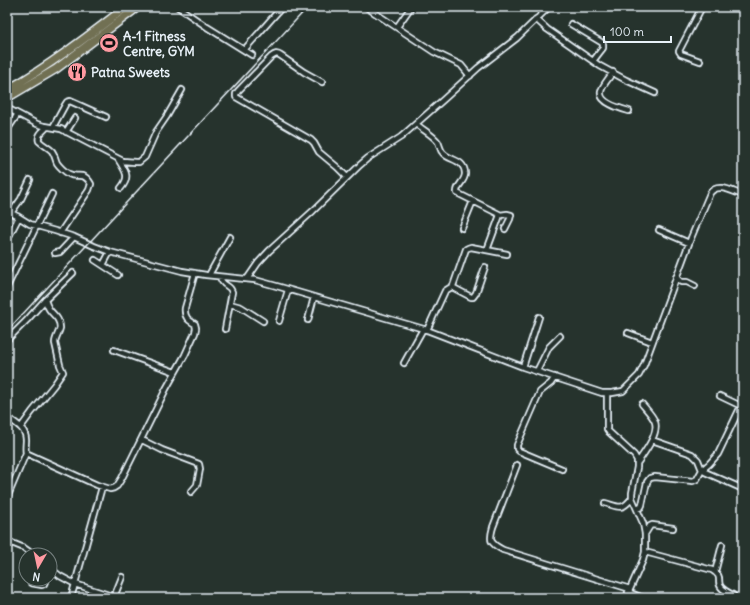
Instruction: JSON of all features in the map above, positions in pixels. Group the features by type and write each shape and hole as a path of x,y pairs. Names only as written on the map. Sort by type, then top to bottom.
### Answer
{"highway":[{"path":"7,90 62,54 126,7"},
{"path":"7,98 56,69 138,7"}],"street":[{"path":"178,7 252,55"},
{"path":"244,50 282,7"},
{"path":"366,7 434,52 461,65 470,76"},
{"path":"397,27 411,7"},
{"path":"247,279 258,263 269,251 368,158 401,137 487,60 517,38 549,7"},
{"path":"700,61 681,54 679,51 702,7"},
{"path":"536,19 547,29 603,68 654,93"},
{"path":"571,24 603,44 603,48 593,61"},
{"path":"322,82 304,72 278,54 275,54 238,91 236,97 311,140 319,152 347,177"},
{"path":"613,72 602,90 601,95 612,106 629,111"},
{"path":"7,108 37,124 61,129 118,159 123,161 139,162 145,157 156,132 182,90"},
{"path":"53,127 65,104 70,101 106,117"},
{"path":"7,130 18,114"},
{"path":"66,132 75,118"},
{"path":"416,124 438,142 442,152 448,157 455,159 462,166 465,176 456,190 457,193 500,215 511,215 505,229"},
{"path":"46,127 39,136 39,141 52,152 57,163 67,173 70,175 82,176 91,184 89,190 60,233"},
{"path":"118,159 127,177 121,188"},
{"path":"30,180 21,199 9,212 30,224 74,237 110,252 174,269 209,275 256,280 314,297 425,330 537,371 607,394 623,391 639,375 689,243 710,193 719,187 743,195"},
{"path":"7,287 52,194"},
{"path":"462,228 473,201"},
{"path":"487,250 500,215"},
{"path":"7,240 19,217"},
{"path":"659,230 689,243"},
{"path":"55,253 60,252 74,237"},
{"path":"209,275 230,237"},
{"path":"404,363 425,330 445,292 452,287 466,249 471,247 507,254"},
{"path":"104,265 110,252"},
{"path":"95,260 118,275"},
{"path":"452,287 473,297 476,293 485,267"},
{"path":"7,340 73,272"},
{"path":"26,453 102,487 110,489 117,486 142,440 195,332 195,324 188,320 184,313 195,273"},
{"path":"220,276 222,282 231,289 232,292 225,329"},
{"path":"676,277 681,282 687,282 695,286"},
{"path":"279,320 288,290"},
{"path":"308,320 314,297"},
{"path":"21,428 63,372 55,343 59,330 59,324 56,316 48,308 45,300"},
{"path":"230,304 241,307 262,321"},
{"path":"524,366 539,317"},
{"path":"628,333 652,342"},
{"path":"537,371 549,347 560,336"},
{"path":"114,350 175,372"},
{"path":"555,377 551,383 540,392 517,445 517,449 525,454 562,469"},
{"path":"607,394 607,429 634,455 638,462"},
{"path":"637,509 642,505 647,482 650,478 655,477 693,481 697,479 702,470 710,464 718,454 742,404 720,396"},
{"path":"626,598 645,552 646,543 646,534 643,523 632,498 632,493 638,462 652,440 656,426 655,422 642,404"},
{"path":"7,417 21,428 25,433 26,438 26,453 7,498"},
{"path":"142,440 162,450 199,464 200,469 197,485 191,492"},
{"path":"652,440 692,454 698,460 702,470 716,478 743,489"},
{"path":"518,465 491,532 491,542 494,546 629,591 643,598"},
{"path":"71,598 102,487"},
{"path":"605,503 624,507 632,498"},
{"path":"646,534 652,525 673,528"},
{"path":"7,541 22,547"},
{"path":"715,572 722,545"},
{"path":"645,552 712,570 719,577 722,588 733,595"},
{"path":"58,574 75,584 116,597 122,577"}],"railway":[{"path":"7,331 308,7"}],"place":[{"name":"A-1 Fitness Centre, GYM","path":"109,43"},
{"name":"Patna Sweets","path":"77,72"}]}
